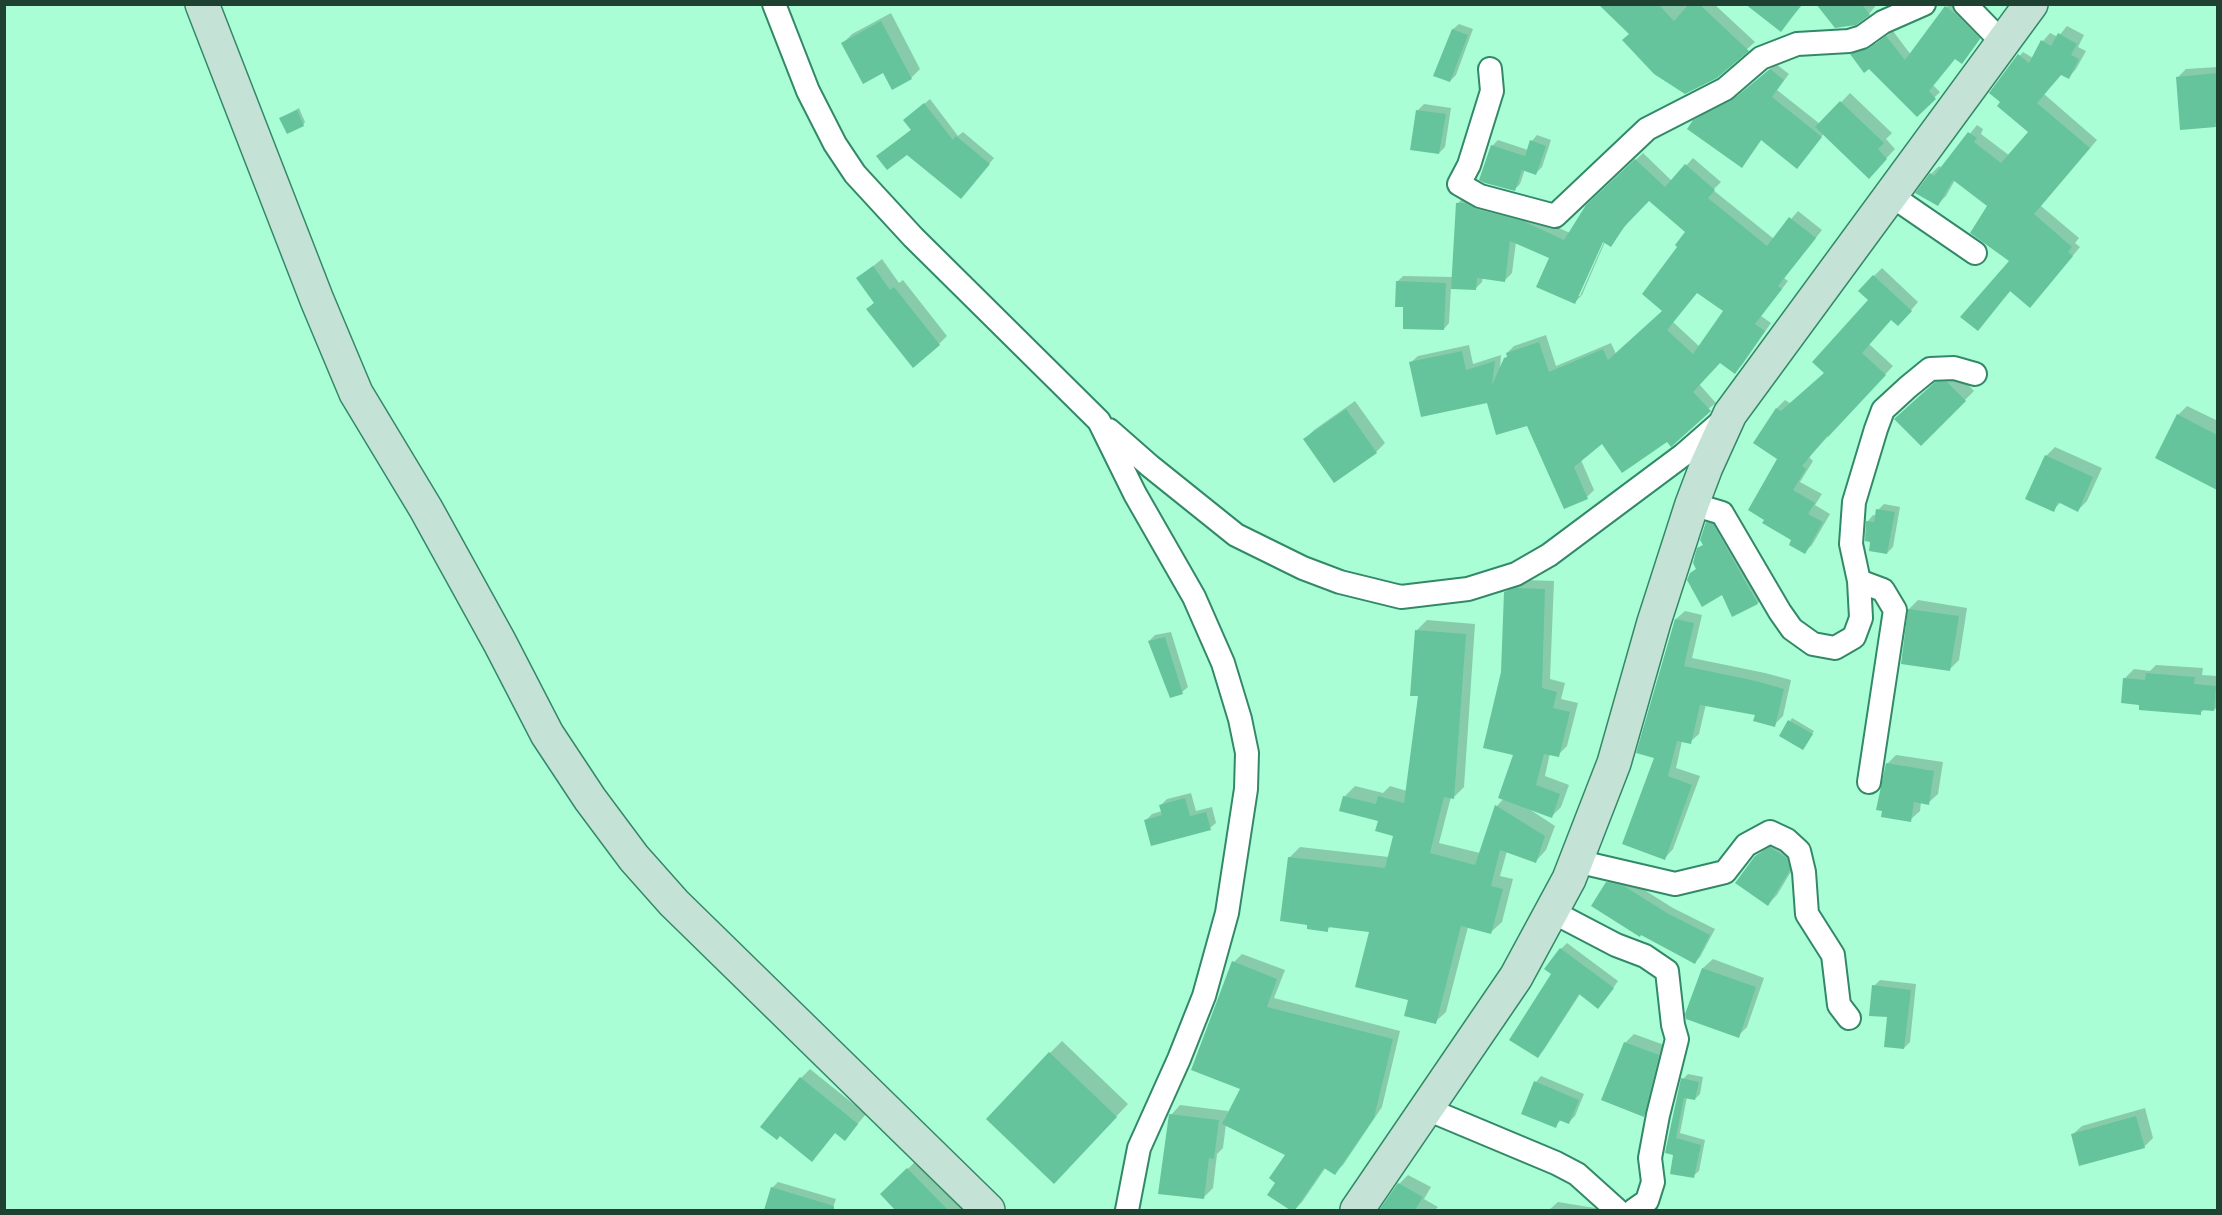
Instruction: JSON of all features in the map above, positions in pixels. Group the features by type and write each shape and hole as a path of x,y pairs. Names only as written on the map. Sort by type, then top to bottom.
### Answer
{"street":[{"path":"202,4 312,289 356,393 426,509 547,734 590,799 634,858 674,903 988,1210"},
{"path":"774,4 808,91 835,144 855,174 913,237 1099,422 1150,466 1236,535 1303,568 1340,582 1401,597 1468,589 1516,574 1549,555 1622,501 1683,455 1730,414"},
{"path":"1490,69 1492,91 1468,165 1459,184 1480,196 1555,216 1647,129 1725,89 1761,58 1797,44 1849,42 1862,37 1883,22 1924,4"},
{"path":"1965,4 2004,44"},
{"path":"1358,1210 1516,977 1576,861 1614,763 1654,622 1692,504 1730,414 2004,44 2031,4"},
{"path":"1892,196 1975,253"},
{"path":"1692,504 1722,513 1792,629 1813,644 1835,648 1854,638 1861,618 1860,581 1851,544 1854,502 1884,410 1930,369 1954,368 1975,374"},
{"path":"1099,422 1135,494 1194,597 1223,663 1240,719 1247,753 1246,789 1227,913 1204,996 1139,1148 1127,1210"},
{"path":"1860,581 1883,590 1895,610 1869,782"},
{"path":"1576,861 1675,884 1725,872 1746,845 1770,832 1787,840 1799,851 1804,872 1807,914 1833,955 1839,1005 1849,1018"},
{"path":"1551,911 1616,945 1645,956 1667,971 1673,1025 1677,1039 1650,1158 1653,1182 1647,1202 1634,1210"},
{"path":"1427,1109 1577,1174 1617,1210"}],"building":[{"path":"1598,4 1658,4 1674,21 1689,4 1699,4 1749,51 1717,78 1685,94 1654,74 1622,40 1629,34"},
{"path":"1745,4 1802,4 1781,32"},
{"path":"1816,4 1862,4 1870,15 1856,25 1835,28"},
{"path":"1945,6 1980,39 1962,64 1955,59 1929,91 1936,99 1917,117 1869,69 1864,73 1850,54 1870,48 1886,36 1905,60"},
{"path":"881,21 912,79 892,90 883,73 863,84 841,43"},
{"path":"1452,29 1468,35 1450,82 1433,76"},
{"path":"2058,33 2077,44 2071,55 2079,59 2069,79 2061,75 2037,103 2090,148 2034,214 2072,247 2068,252 2073,256 2030,308 2010,291 1978,331 1960,317 2009,261 1970,233 1987,206 1953,180 1938,206 1915,193 1930,173 1934,176 1968,132 1977,138 1974,142 2001,163 2028,132 1997,106 2000,102 1989,93 2018,54 2029,63 2041,40 2051,46"},
{"path":"1770,69 1784,80 1772,97 1822,137 1797,169 1761,140 1742,168 1687,129 1693,120 1731,101"},
{"path":"2217,73 2216,127 2180,130 2176,77"},
{"path":"1840,101 1884,143 1878,149 1887,159 1869,179 1815,127"},
{"path":"924,103 953,140 956,136 990,164 961,199 907,155 887,170 876,156 911,130 903,120"},
{"path":"297,110 304,126 287,134 279,118"},
{"path":"1416,110 1446,114 1439,154 1410,150"},
{"path":"1530,140 1546,146 1536,175 1522,170 1515,191 1479,180 1491,145 1525,156"},
{"path":"1635,159 1665,187 1685,164 1715,190 1708,198 1767,246 1789,217 1816,238 1778,286 1782,289 1755,324 1765,331 1735,374 1720,363 1693,392 1711,411 1671,447 1667,442 1622,473 1602,444 1574,467 1588,499 1564,509 1527,426 1496,435 1487,403 1421,417 1409,362 1462,351 1466,370 1495,361 1492,385 1504,358 1507,357 1506,353 1539,342 1549,372 1603,349 1608,360 1662,311 1642,294 1677,247 1675,245 1685,232 1649,201 1624,227 1611,247 1603,242 1575,304 1536,287 1549,258 1510,241 1505,282 1477,278 1476,290 1451,289 1456,203 1465,203 1476,209 1523,221 1564,240 1586,205","holes":["1697,293 1723,311 1693,354 1667,330"]},
{"path":"873,266 890,290 894,287 940,345 913,368 866,309 874,303 856,278"},
{"path":"1873,275 1912,311 1898,326 1891,320 1862,353 1886,375 1827,436 1802,466 1806,469 1793,490 1815,503 1808,514 1823,522 1805,554 1789,545 1791,540 1762,523 1764,520 1748,510 1777,459 1753,443 1776,408 1781,411 1824,373 1812,362 1868,300 1858,291"},
{"path":"1396,281 1446,283 1444,330 1403,329 1403,307 1395,307"},
{"path":"1935,382 1947,382 1966,401 1921,446 1894,419"},
{"path":"1346,409 1377,453 1334,483 1303,439"},
{"path":"2177,414 2217,435 2217,490 2155,458"},
{"path":"2045,455 2093,477 2078,512 2058,502 2054,512 2025,499"},
{"path":"1876,509 1895,512 1887,554 1869,551 1870,542 1865,541 1866,521 1874,522"},
{"path":"1706,522 1713,524 1758,604 1732,617 1722,595 1702,607 1687,580 1690,573 1696,569 1693,563 1697,548 1703,545 1700,540"},
{"path":"1515,588 1545,589 1542,688 1557,692 1553,708 1570,712 1559,757 1544,754 1536,785 1560,794 1552,818 1498,798 1513,755 1483,748 1501,672 1504,592"},
{"path":"1908,609 1959,616 1950,671 1901,664"},
{"path":"1675,619 1694,623 1684,666 1784,689 1775,727 1753,721 1755,715 1700,705 1691,744 1677,741 1668,776 1692,785 1665,860 1622,844 1654,758 1636,753"},
{"path":"1415,630 1466,634 1454,799 1444,797 1430,853 1475,865 1495,805 1545,836 1536,863 1500,850 1491,886 1503,889 1491,934 1461,926 1436,1024 1404,1016 1408,1000 1355,987 1369,932 1328,927 1328,932 1307,929 1307,925 1280,921 1288,857 1385,868 1393,836 1375,831 1378,821 1339,811 1343,796 1376,804 1378,796 1404,803 1418,696 1410,696"},
{"path":"1165,637 1183,694 1170,698 1148,641"},
{"path":"2146,673 2195,677 2194,684 2216,686 2214,711 2201,710 2201,715 2139,710 2139,705 2121,703 2123,678 2145,680"},
{"path":"1788,720 1813,734 1803,750 1779,736"},
{"path":"1886,763 1934,771 1929,805 1914,802 1911,822 1881,817 1882,811 1876,810"},
{"path":"1185,798 1190,816 1206,812 1211,830 1151,846 1144,820 1162,815 1159,805"},
{"path":"1770,847 1787,858 1790,870 1768,906 1735,883 1755,856"},
{"path":"1606,882 1624,886 1667,913 1710,935 1695,964 1641,935 1640,937 1591,906"},
{"path":"1560,948 1614,988 1598,1009 1579,994 1538,1058 1509,1040 1551,974 1544,969"},
{"path":"1232,961 1277,979 1267,1007 1393,1039 1374,1118 1335,1175 1324,1168 1295,1210 1290,1210 1267,1195 1275,1183 1269,1178 1285,1155 1222,1124 1240,1089 1191,1070"},
{"path":"1702,968 1756,987 1739,1038 1686,1019 1685,1014"},
{"path":"1872,985 1911,990 1904,1049 1884,1047 1887,1017 1869,1016"},
{"path":"1624,1042 1659,1055 1644,1117 1601,1100"},
{"path":"1049,1052 1117,1117 1054,1184 986,1119"},
{"path":"800,1077 858,1124 845,1141 835,1133 812,1162 780,1136 777,1140 760,1127"},
{"path":"1681,1078 1699,1082 1695,1100 1684,1098 1676,1138 1701,1145 1694,1178 1670,1174 1673,1155 1665,1153"},
{"path":"1534,1081 1579,1100 1569,1124 1559,1120 1556,1128 1521,1114"},
{"path":"1169,1114 1219,1120 1214,1159 1209,1158 1204,1199 1158,1194"},
{"path":"2136,1116 2145,1148 2079,1166 2071,1134"},
{"path":"907,1168 948,1210 895,1210 880,1194"},
{"path":"1398,1183 1423,1197 1415,1210 1379,1210"},
{"path":"771,1187 834,1206 834,1210 764,1210"}]}
